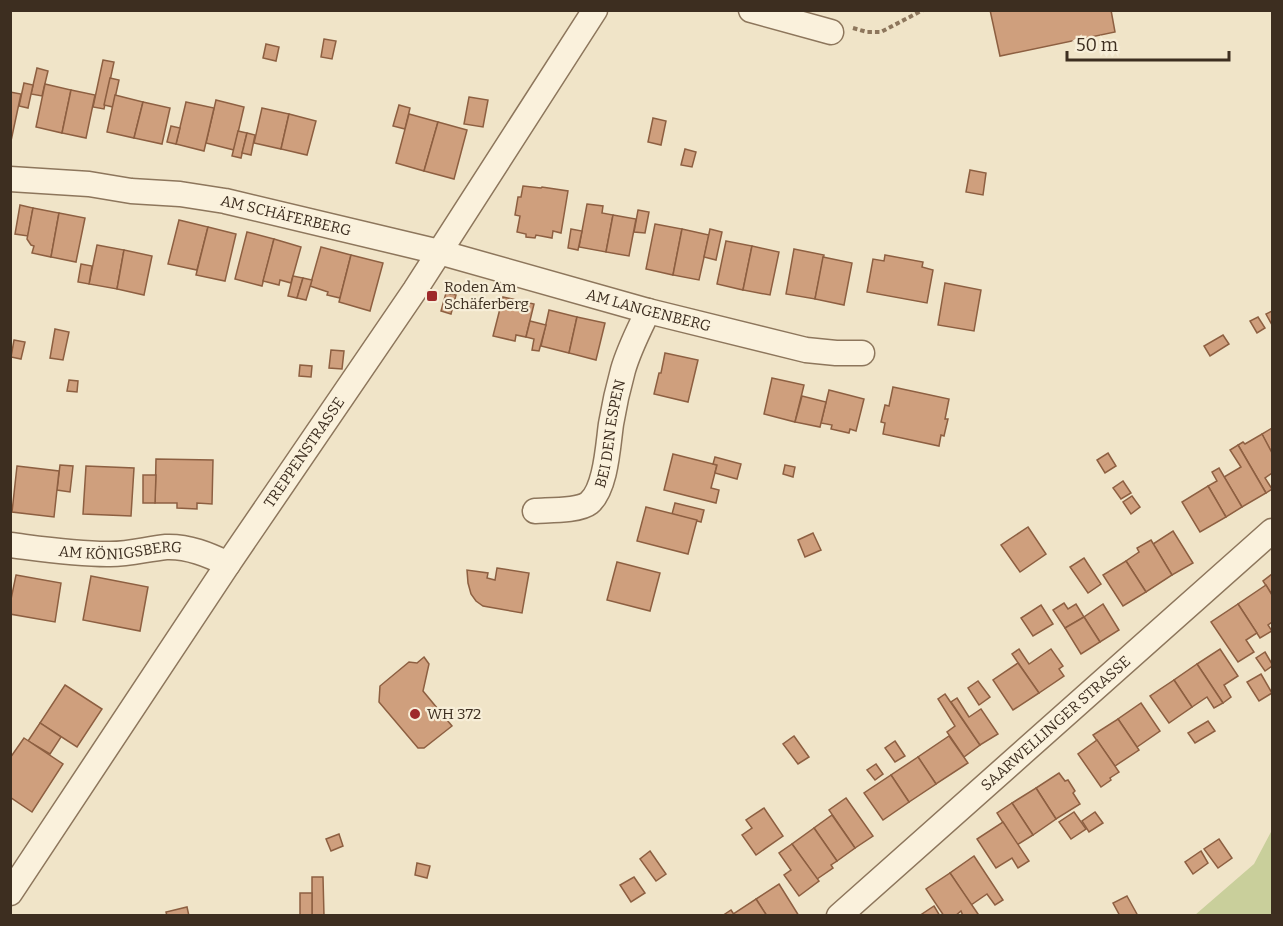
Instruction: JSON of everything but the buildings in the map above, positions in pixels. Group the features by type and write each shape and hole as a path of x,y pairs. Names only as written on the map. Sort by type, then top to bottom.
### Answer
{"street":[{"name":"TREPPENSTRASSE","path":"10,893 228,564 416,290 595,10"},
{"path":"751,10 838,29"},
{"name":"AM SCHÄFERBERG","path":"10,179 89,184 225,201 439,252"},
{"name":"AM LANGENBERG","path":"439,252 648,310 806,350 836,353 862,352"},
{"name":"BEI DEN ESPEN","path":"535,511 567,510 587,505 596,495 602,476 622,372 648,310"},
{"name":"SAARWELLINGER STRASSE","path":"839,915 1272,531"},
{"name":"AM KÖNIGSBERG","path":"10,545 107,554 168,547 184,548 208,554 228,564"}],"path":[{"path":"838,29 881,32 923,10"}],"green space":[{"path":"1272,830 1272,915 1195,915 1254,864"}],"place":[{"name":"Roden Am Schäferberg","path":"432,296"},
{"name":"WH 372","path":"415,714"}]}
